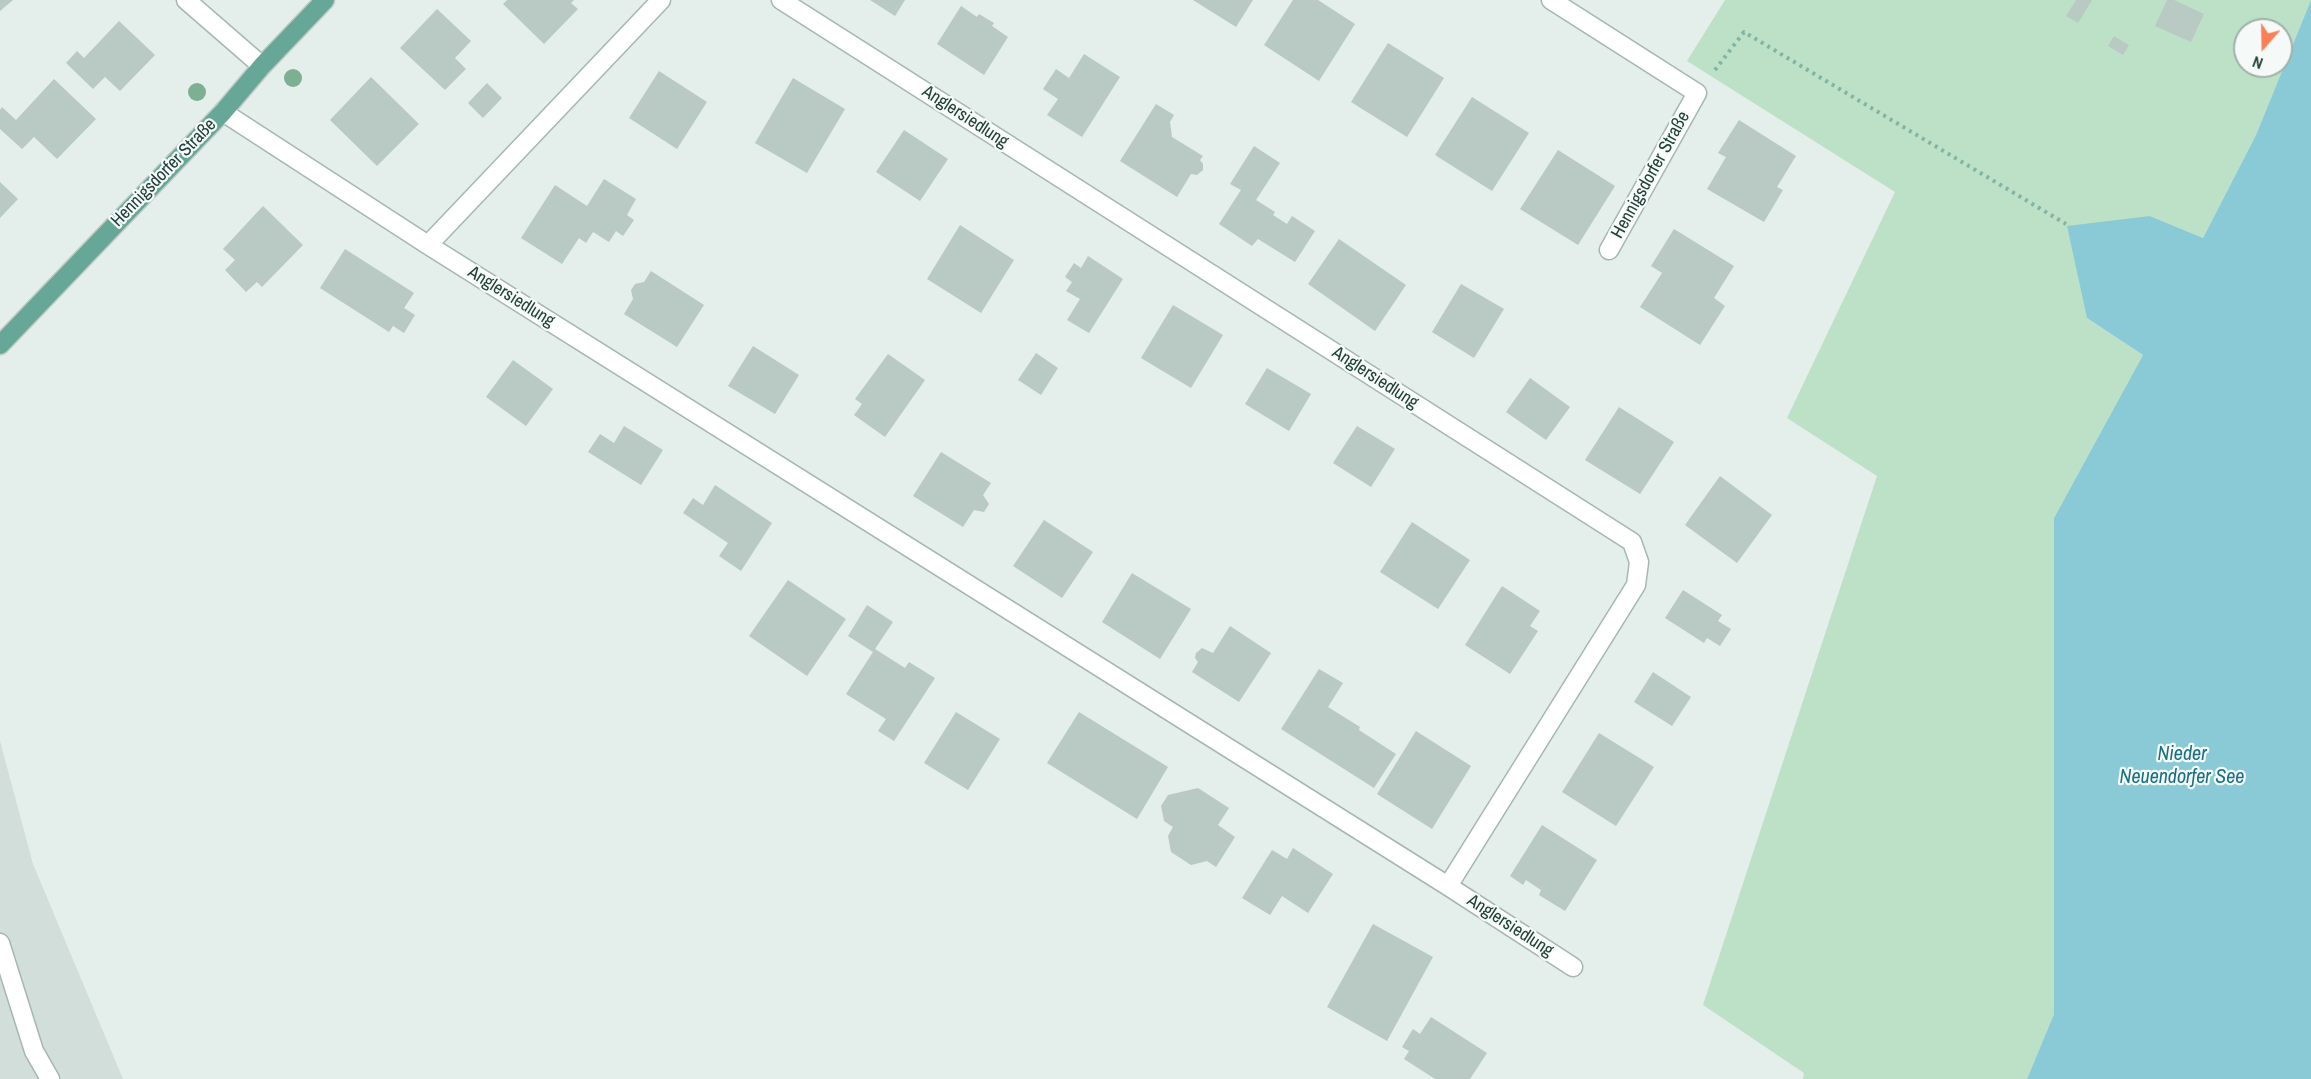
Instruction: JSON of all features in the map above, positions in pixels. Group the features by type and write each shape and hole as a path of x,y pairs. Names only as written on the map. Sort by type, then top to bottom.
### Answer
{"main road":[{"name":"Hennigsdorfer Straße","path":"0,345 223,112 262,66 325,0"}],"street":[{"path":"186,0 262,66"},
{"path":"428,245 661,0"},
{"name":"Anglersiedlung","path":"781,0 1632,542 1639,562 1636,585 1448,886"},
{"name":"Hennigsdorfer Straße","path":"1551,0 1697,93 1609,250"},
{"name":"Anglersiedlung","path":"223,112 428,245 1448,886 1572,967"},
{"path":"0,944 34,1051 50,1079"}],"path":[{"path":"1697,93 1744,32 2066,224"}],"shaded area":[{"path":"0,741 33,864 123,1079 0,1079"}],"green space":[{"path":"1725,0 2311,0 2293,44 2293,18 2233,18 2233,78 2279,78 2256,135 2203,238 2150,216 2087,318 2143,355 2054,518 2054,1014 2027,1079 1803,1079 1804,1073 1703,1005 1877,476 1787,418 1895,192 1687,61"}],"water":[{"name":"Nieder Neuendorfer See","path":"2311,0 2311,1079 2027,1079 2054,1014 2054,518 2143,355 2087,318 2067,226 2150,216 2203,238 2256,135 2279,78 2293,78 2293,44"}],"building":[{"path":"0,0 13,0 0,11"},
{"path":"507,0 574,0 571,3 578,9 544,44 503,4"},
{"path":"870,0 905,0 895,16"},
{"path":"1193,0 1253,0 1236,27"},
{"path":"1293,0 1318,0 1355,24 1319,81 1264,45"},
{"path":"2076,0 2092,0 2078,23 2066,16"},
{"path":"2167,0 2174,0 2204,14 2191,42 2155,26"},
{"path":"961,6 977,17 979,14 994,23 992,26 1008,37 984,75 937,44"},
{"path":"437,9 471,41 455,58 466,69 445,90 400,48"},
{"path":"119,21 155,55 120,91 105,77 93,89 66,63 77,51 84,58"},
{"path":"2114,36 2129,45 2123,55 2108,46"},
{"path":"1388,43 1444,78 1407,137 1351,102"},
{"path":"1084,54 1120,77 1082,137 1047,115 1058,99 1043,89 1056,69 1069,78"},
{"path":"659,71 707,102 677,149 629,118"},
{"path":"371,77 419,124 377,166 330,120"},
{"path":"793,78 845,109 807,173 755,143"},
{"path":"54,79 96,119 57,159 34,137 22,149 0,129 2,107 16,120"},
{"path":"487,83 502,98 483,118 468,103"},
{"path":"1472,97 1529,133 1492,191 1435,155"},
{"path":"1156,104 1174,115 1170,122 1172,137 1203,156 1200,160 1203,170 1197,175 1191,174 1177,197 1120,161"},
{"path":"1739,120 1796,156 1777,187 1783,190 1764,222 1707,189 1726,157 1718,153"},
{"path":"904,130 948,159 920,201 876,172"},
{"path":"1254,146 1280,163 1256,200 1275,212 1273,215 1287,224 1292,216 1315,231 1295,262 1258,239 1252,246 1219,224 1241,190 1230,184"},
{"path":"1558,150 1615,186 1578,245 1520,209"},
{"path":"604,179 636,199 627,215 634,220 623,236 616,231 609,242 593,232 586,243 579,238 562,264 521,238 555,185 587,206"},
{"path":"0,182 18,199 0,218"},
{"path":"263,206 303,245 262,287 257,282 246,292 225,270 235,260 223,249"},
{"path":"960,225 1014,260 981,313 927,279"},
{"path":"1674,229 1734,266 1714,298 1725,306 1700,345 1640,307 1662,273 1651,266"},
{"path":"1339,239 1406,285 1375,331 1308,284"},
{"path":"345,249 414,293 404,308 415,315 404,333 393,326 389,332 320,288"},
{"path":"1088,256 1123,279 1089,333 1067,320 1080,299 1066,291 1072,282 1065,277 1074,263 1081,268"},
{"path":"651,271 704,305 677,347 624,314 633,299 631,290 635,284 644,282"},
{"path":"1461,284 1504,309 1474,358 1432,332"},
{"path":"1173,305 1223,335 1191,388 1141,358"},
{"path":"753,346 799,375 775,414 728,386"},
{"path":"1036,353 1058,368 1041,395 1018,380"},
{"path":"888,354 925,380 885,437 854,415 862,404 855,399"},
{"path":"513,360 553,389 526,426 486,397"},
{"path":"1267,368 1311,394 1289,431 1245,404"},
{"path":"1530,378 1570,407 1546,440 1506,412"},
{"path":"1619,407 1674,442 1640,494 1585,460"},
{"path":"624,426 663,450 641,485 588,452 600,434 614,443"},
{"path":"1357,426 1395,449 1371,487 1333,463"},
{"path":"941,452 991,483 983,495 989,504 984,512 974,510 963,527 913,496"},
{"path":"1720,476 1772,515 1737,563 1685,525"},
{"path":"715,485 772,523 741,571 719,556 728,543 683,513 693,498 703,505"},
{"path":"1044,520 1093,552 1062,598 1013,566"},
{"path":"1412,522 1470,560 1438,609 1380,572"},
{"path":"1132,573 1191,609 1160,659 1102,622"},
{"path":"788,580 846,619 807,676 749,636"},
{"path":"1502,586 1540,611 1530,626 1538,631 1510,674 1465,645"},
{"path":"1683,590 1722,615 1718,621 1731,629 1720,646 1707,638 1704,643 1665,618"},
{"path":"867,605 893,622 875,649 905,668 909,662 935,678 894,741 878,731 886,719 846,694 873,652 848,636"},
{"path":"1230,626 1271,653 1239,702 1192,672 1198,662 1195,658 1196,653 1202,648 1213,653"},
{"path":"1319,669 1343,683 1328,707 1396,754 1374,788 1281,729"},
{"path":"1653,672 1691,697 1672,726 1634,702"},
{"path":"956,712 1000,739 968,790 924,763"},
{"path":"1079,712 1168,767 1137,819 1047,763"},
{"path":"1416,731 1471,766 1432,829 1377,794"},
{"path":"1599,733 1654,767 1616,826 1562,792"},
{"path":"1198,788 1229,808 1218,825 1235,837 1216,867 1207,861 1191,865 1171,852 1168,836 1173,827 1164,821 1161,806 1168,795"},
{"path":"1542,825 1597,860 1565,911 1539,895 1541,890 1526,880 1523,885 1510,876"},
{"path":"1293,848 1333,874 1308,913 1282,896 1270,915 1242,898 1272,850 1287,859"},
{"path":"1373,924 1433,957 1387,1041 1327,1007"},
{"path":"1431,1017 1487,1053 1470,1079 1435,1079 1404,1059 1409,1051 1402,1047 1413,1029 1420,1034"}]}
